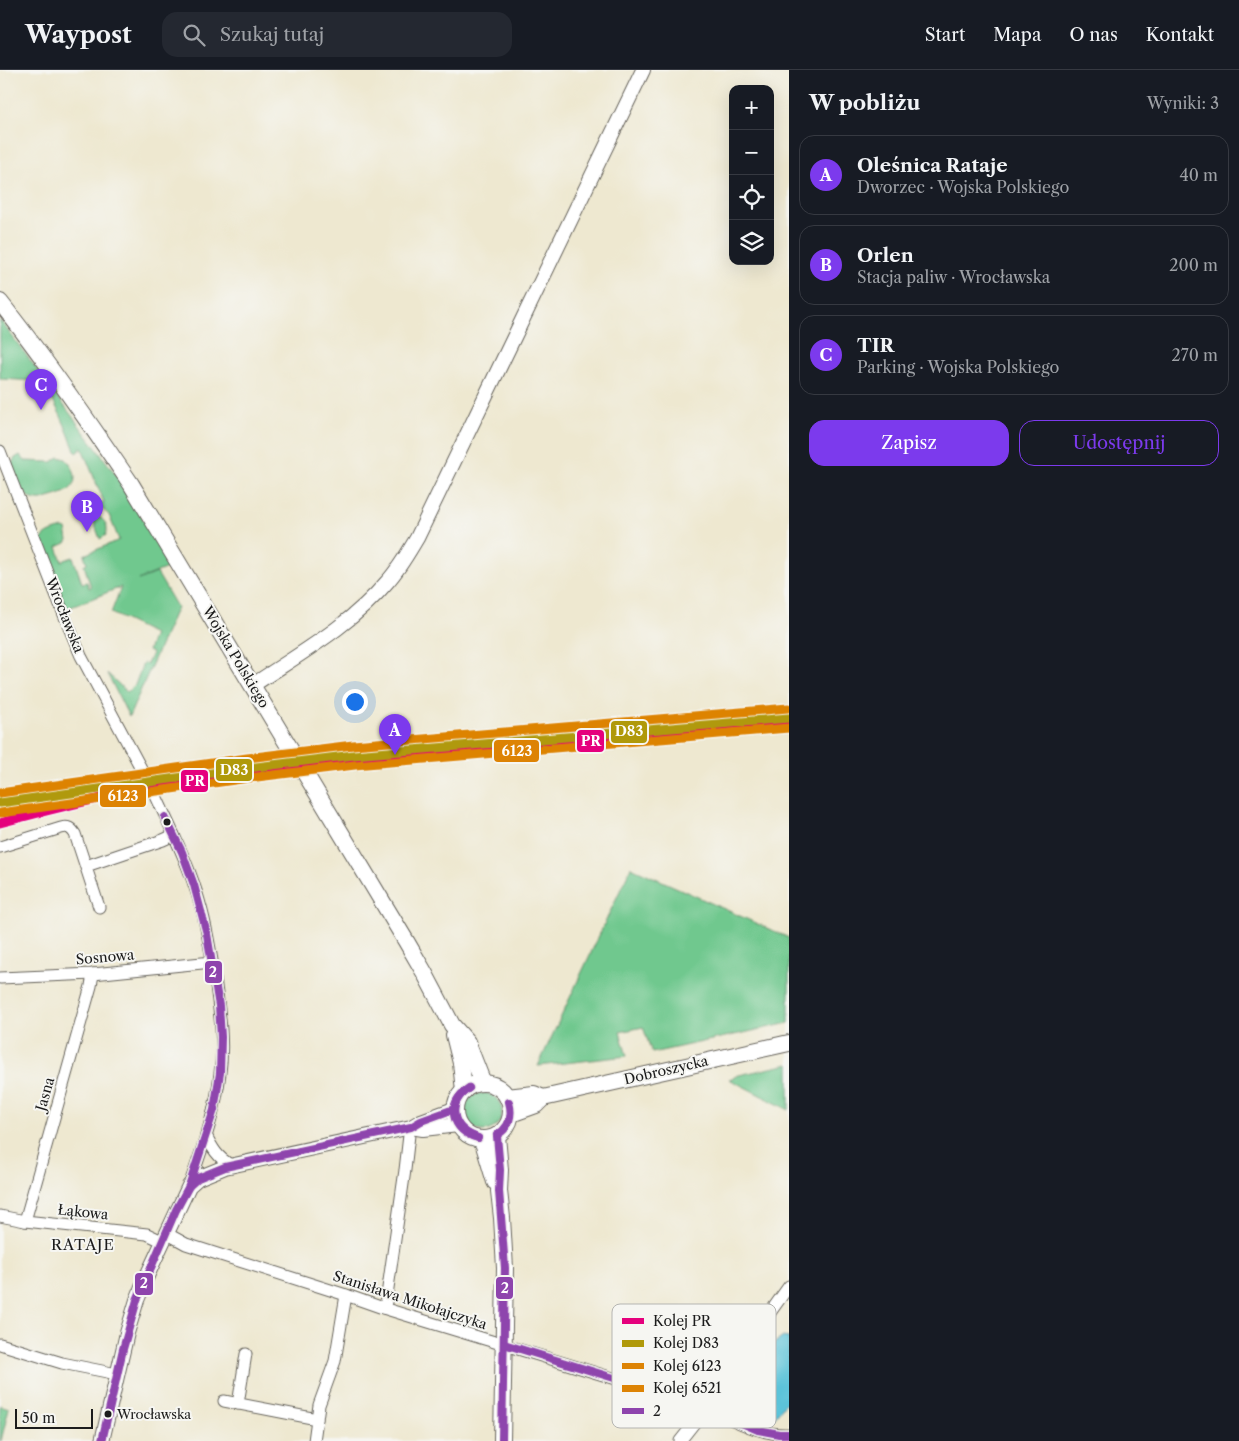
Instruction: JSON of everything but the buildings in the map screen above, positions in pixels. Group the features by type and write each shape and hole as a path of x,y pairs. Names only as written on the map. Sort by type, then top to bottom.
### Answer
{"main road":[{"name":"Wojska Polskiego","path":"0,302 50,368 131,484 288,742 424,972 452,1025 467,1042 483,1083"},
{"name":"Wojska Polskiego","path":"452,1025 461,1063 464,1091"},
{"name":"Dobroszycka","path":"511,1114 536,1105 543,1098 789,1043"},
{"path":"483,1083 501,1090 511,1106 511,1114 504,1130 489,1138 474,1137 467,1134 456,1117 456,1101 471,1086 483,1083"},
{"name":"Dobroszycka","path":"507,1097 534,1094 543,1098"},
{"path":"489,1138 500,1170 499,1190 504,1253 502,1441"}],"street":[{"path":"253,685 345,623 387,582 402,562 417,538 643,70"},
{"name":"Wrocławska","path":"0,451 81,656 143,772"},
{"path":"102,1441 122,1349 136,1300 189,1186 206,1135 218,1090 222,1056 219,1006 200,904 188,869 156,796"},
{"path":"0,847 67,827 72,829 99,907"},
{"path":"86,866 174,835"},
{"name":"Sosnowa","path":"0,978 93,974 212,962"},
{"name":"Jasna","path":"25,1221 92,986 93,974"},
{"path":"189,1186 198,1178 208,1173 232,1165 410,1127 421,1120 456,1117"},
{"path":"383,1308 386,1302 410,1127"},
{"path":"206,1135 218,1156 232,1165"},
{"name":"Łąkowa","path":"0,1216 25,1221 164,1237"},
{"name":"Stanisława Mikołajczyka","path":"164,1237 383,1308 612,1377"},
{"path":"776,1304 789,1286"},
{"path":"314,1441 319,1405 335,1361 346,1295"},
{"path":"0,1344 62,1363 117,1374"},
{"path":"238,1404 246,1354"},
{"path":"224,1402 317,1419"},
{"path":"680,1441 691,1428"},
{"name":"Stanisława Mikołajczyka","path":"753,1428 779,1434 789,1434"}],"green space":[{"path":"0,320 117,476 172,566 138,580 157,573 177,607 129,717 107,673 127,692 135,685 143,663 147,664 152,653 148,651 154,634 111,613 121,587 66,609 41,541 43,538 53,531 66,529 68,540 57,547 62,561 73,557 82,583 87,582 89,588 91,587 84,565 87,563 84,555 119,540 109,515 97,504 104,502 82,448 76,453 50,396 37,381 0,379"},
{"path":"20,455 25,461 52,462 59,457 66,459 75,474 72,486 63,493 42,500 35,500 21,489 11,465 15,458"},
{"path":"97,516 107,526 106,535 100,539 92,517"},
{"path":"631,867 789,938 789,1023 652,1053 643,1027 620,1032 627,1056 538,1066"},
{"path":"789,1064 789,1110 729,1079 739,1075"},
{"path":"483,1093 497,1098 502,1112 497,1126 483,1131 469,1126 464,1112 469,1098"},
{"path":"0,1405 9,1408 1,1441 0,1441"}],"water":[{"path":"783,1337 789,1338 789,1399 776,1415 776,1342"}],"rail line":[{"name":"6521","path":"0,793 353,745 788,708"},
{"name":"D83","path":"0,803 354,755 789,718"},
{"name":"PR","path":"0,823 99,799 259,772 407,756 789,724"},
{"name":"6123","path":"1,813 355,765 789,728"}],"transit line":[{"name":"2","path":"102,1441 123,1349 137,1300 176,1210 189,1186 214,1110 220,1073 221,1037 219,1006 207,934 194,885 182,852 165,817"},
{"name":"2","path":"469,1088 461,1094 457,1101 454,1108 455,1116 462,1129 478,1138"},
{"name":"2","path":"469,1088 461,1094 456,1102 454,1116 462,1129 478,1138"},
{"name":"2","path":"497,1135 509,1121 509,1102"},
{"name":"2","path":"189,1186 198,1178 225,1167 411,1127 421,1121 454,1109"},
{"name":"2","path":"497,1136 505,1268 502,1441"},
{"name":"2","path":"504,1344 612,1377"},
{"name":"2","path":"753,1428 779,1434 789,1434"}],"place":[{"name":"TIR","path":"41,410"},
{"name":"Orlen","path":"87,532"},
{"name":"Oleśnica Rataje","path":"395,755"},
{"name":"Wrocławska","path":"108,1414"}],"district":[{"name":"RATAJE","path":"83,1244"}]}
